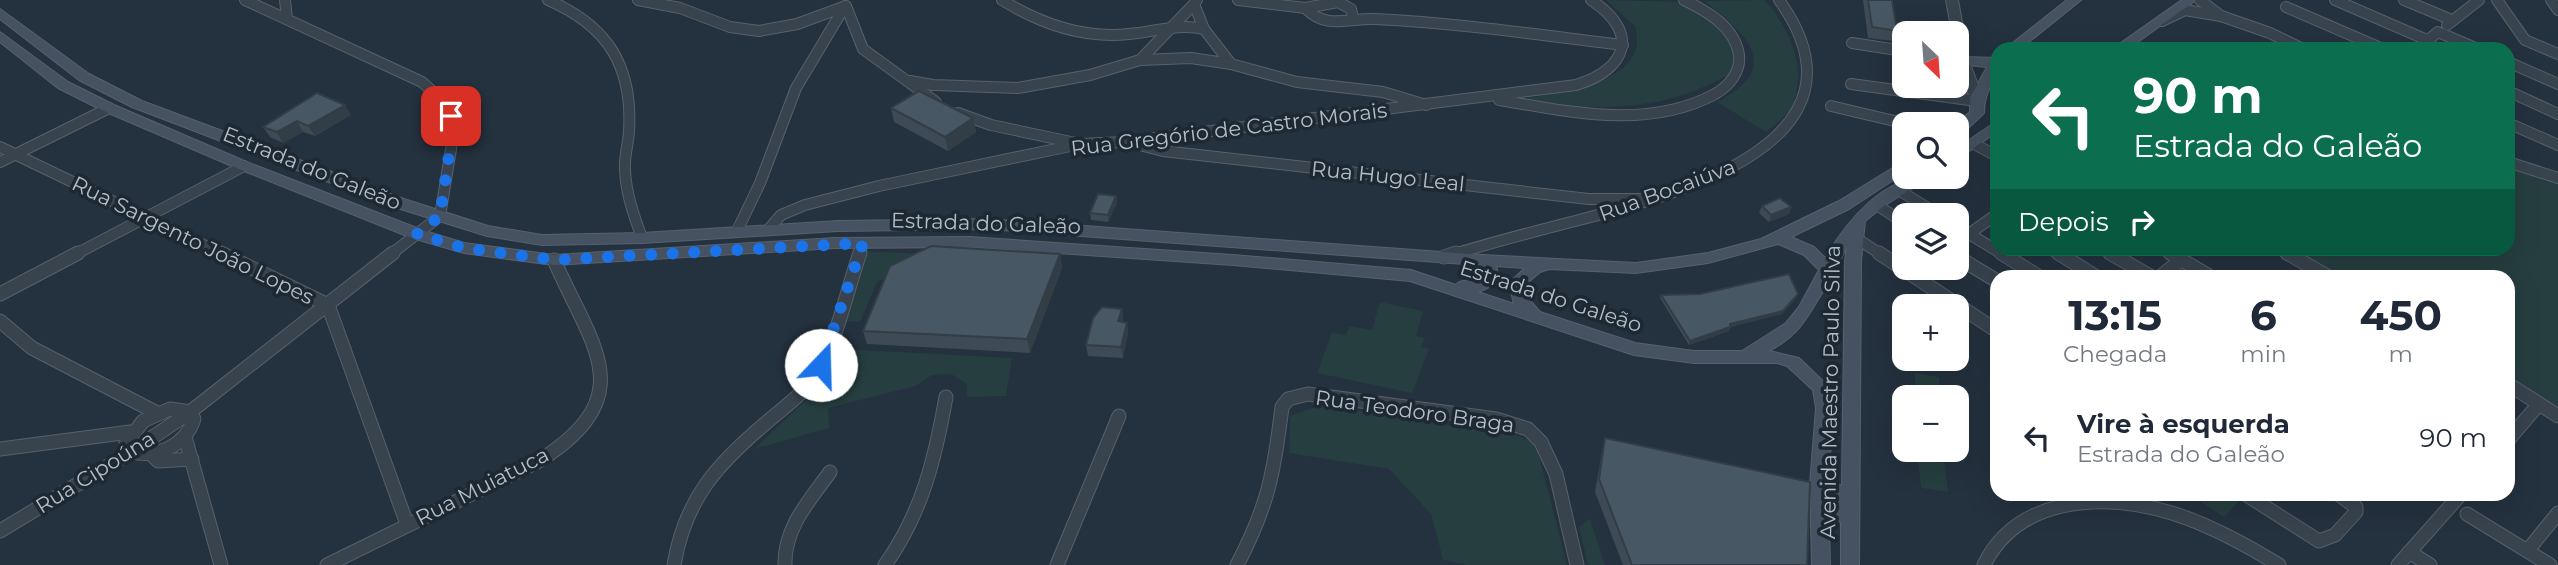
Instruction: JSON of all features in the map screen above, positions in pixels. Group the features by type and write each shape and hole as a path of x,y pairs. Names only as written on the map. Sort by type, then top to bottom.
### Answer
{"main road":[{"path":"2021,42 2075,0"},
{"path":"2130,42 2190,0"},
{"name":"Estrada do Galeão","path":"0,13 68,65 137,104 440,216 487,231 542,240 769,229 987,224 1483,260 1636,268 1746,251 1779,238 1844,205 1892,174"},
{"name":"Estrada do Galeão","path":"0,36 48,74 109,108 244,166 417,234 464,248 554,260 863,243 970,242 1233,260 1422,279 1634,349 1693,357 1744,356 1767,346 1800,321 1857,229 1877,205 1906,189"},
{"path":"1969,62 1990,63"},
{"path":"48,74 68,65"},
{"path":"1969,123 1990,75"},
{"path":"1969,147 1990,131"},
{"path":"244,166 280,159"},
{"path":"863,243 877,230 987,224"},
{"name":"Avenida Maestro Paulo Silva","path":"1850,564 1853,261 1857,229"},
{"path":"1779,238 1809,251 1829,271"},
{"path":"1422,279 1467,287 1483,285 1491,276 1483,260"},
{"path":"1536,315 1520,299 1517,283 1534,268 1554,263"},
{"name":"Avenida Maestro Paulo Silva","path":"1744,356 1777,357 1793,362 1821,387 1825,408 1819,484 1821,565"},
{"path":"1819,484 1837,492 1841,501 1850,564"}],"street":[{"path":"245,0 422,82 443,101 451,116 452,135 440,216"},
{"path":"285,0 287,19"},
{"path":"549,0 567,0"},
{"path":"549,0 592,26 609,42 621,60 628,86 629,109 624,167 628,196 642,237"},
{"path":"638,0 680,8 710,21 747,30 801,23 847,3"},
{"path":"1002,0 1022,13 1053,27 1088,35 1111,36 1187,25 1204,29"},
{"path":"1238,0 1304,8 1338,2 1351,9 1353,18"},
{"path":"1304,8 1316,19 1328,23 1353,18 1439,22 1623,45 1614,18 1591,0"},
{"path":"1482,97 1601,114 1650,114 1686,108 1709,98 1727,86 1739,68 1739,53 1732,36 1713,16 1685,0"},
{"name":"Rua Bocaiúva","path":"1444,257 1654,199 1733,169 1759,152 1791,119 1803,95 1807,72 1806,47 1795,23 1779,0"},
{"path":"1952,0 1955,21"},
{"path":"2200,0 2221,16"},
{"path":"2335,0 2427,40 2473,1"},
{"path":"2404,0 2452,20"},
{"path":"2497,0 2525,40 2557,54"},
{"path":"2551,0 2558,10"},
{"path":"1140,61 1196,2 1204,29 1231,64"},
{"path":"847,3 863,48 903,79 956,112 991,125 1080,144"},
{"path":"737,231 762,180 790,99 827,31 847,3"},
{"path":"2286,7 2368,42"},
{"path":"2162,21 2185,10 2221,16 2289,42"},
{"path":"2438,32 2461,42"},
{"path":"1852,43 1892,49"},
{"name":"Rua Gregório de Castro Morais","path":"769,229 781,215 825,200 1080,144 1124,142 1562,88 1606,73 1620,60 1623,45"},
{"path":"903,79 933,85 1018,88 1054,83 1140,61 1191,58 1231,64 1297,82 1383,92 1429,106"},
{"path":"2515,65 2558,84"},
{"path":"1969,83 1977,102"},
{"path":"1851,84 1977,102"},
{"path":"2515,94 2558,114"},
{"path":"1831,106 1892,120"},
{"path":"0,162 109,108"},
{"path":"2515,126 2558,145"},
{"path":"1163,136 1159,146 1163,151"},
{"path":"1050,151 1055,145 1052,137"},
{"name":"Rua Hugo Leal","path":"1124,142 1163,151 1589,199 1654,199"},
{"path":"1974,144 1990,152"},
{"name":"Rua Sargento João Lopes","path":"0,147 328,305 407,524"},
{"path":"2515,164 2558,178"},
{"path":"0,294 244,166"},
{"path":"1902,192 1920,203"},
{"path":"1589,199 1599,204 1601,215"},
{"path":"1877,205 1892,215"},
{"name":"Rua Cipoúna","path":"0,531 131,452 190,412 440,216"},
{"path":"1990,219 1969,234 1990,247"},
{"path":"1857,229 1990,326"},
{"path":"674,565 676,542 684,516 702,485 720,463 790,403 821,365 863,243"},
{"path":"2005,256 2028,270"},
{"path":"2062,256 2085,270"},
{"path":"2115,256 2140,270"},
{"path":"2174,256 2198,270"},
{"path":"2292,256 2316,270"},
{"name":"Rua Muiatuca","path":"327,565 520,470 555,450 581,428 596,406 603,387 602,368 554,260"},
{"path":"2168,270 2181,260"},
{"path":"1969,264 1990,277"},
{"path":"0,321 42,354 157,413"},
{"path":"2515,389 2558,416"},
{"name":"Rua Teodoro Braga","path":"1237,565 1260,521 1274,474 1282,407 1288,399 1308,394 1496,419 1534,432 1550,456 1577,565"},
{"path":"885,565 906,537 930,484 946,397"},
{"path":"2515,432 2539,404"},
{"path":"0,449 130,432 157,413 170,409 190,412 194,419 185,437 176,444 151,454 131,452 126,444 130,432"},
{"path":"1057,565 1119,416"},
{"path":"185,437 221,565"},
{"path":"151,454 158,461 192,459"},
{"path":"785,565 783,554 787,539 830,472"},
{"path":"1984,565 1997,541 2032,514 2066,504 2098,501"},
{"path":"2114,501 2186,517 2225,533 2279,565"},
{"path":"2256,501 2319,541 2328,540 2356,512 2356,507 2348,501"},
{"path":"2398,565 2455,501"},
{"path":"2528,550 2558,513"},
{"path":"2468,514 2550,565"},
{"path":"2409,552 2430,565"}],"green space":[{"path":"1606,0 1683,2 1713,23 1731,43 1736,58 1730,74 1703,88 1650,103 1596,107 1511,101 1563,92 1600,81 1616,73 1628,62 1637,47 1636,27"},
{"path":"1764,0 1781,23 1794,48 1798,76 1791,109 1766,132 1717,102 1737,89 1749,76 1754,63 1752,51 1745,38 1704,1"},
{"path":"2515,167 2558,182 2558,407 2515,380 2515,270 2330,270 2305,256 2515,256"},
{"path":"865,251 929,254 877,282 860,322 840,321"},
{"path":"1380,302 1423,311 1416,336 1425,338 1421,347 1429,349 1412,393 1317,373 1332,332 1346,335 1349,326 1372,330"},
{"path":"840,349 1012,358 1006,396 967,397 967,384 951,374 932,375 916,386 828,408 829,428 754,449 826,381"},
{"path":"1915,373 1939,377 1939,385 1915,385"},
{"path":"1321,405 1519,436 1536,444 1567,565 1467,565 1443,560 1431,514 1389,469 1289,453 1290,416"},
{"path":"1918,462 1945,463 1948,492 1921,488"},
{"path":"2200,501 2239,501 2224,517"},
{"path":"1590,519 1605,565 1588,565 1579,527"}],"building":[{"path":"1868,0 1892,0 1895,21 1892,21 1892,30 1872,27"},
{"path":"919,91 973,118 945,137 891,108"},
{"path":"317,93 345,105 308,126 297,121 277,132 263,127"},
{"path":"1098,194 1116,196 1108,215 1090,213"},
{"path":"1780,198 1791,207 1771,215 1762,206"},
{"path":"931,246 1060,254 1027,339 863,331 890,266"},
{"path":"1789,274 1798,294 1783,311 1730,324 1730,327 1690,341 1661,295 1700,294"},
{"path":"1102,307 1122,309 1118,321 1127,323 1121,347 1086,345 1093,318"},
{"path":"1605,438 1810,482 1807,565 1632,565 1599,479"}],"route":[{"path":"451,116 452,135 440,216 417,234 464,248 554,260 863,243 821,365"}]}
